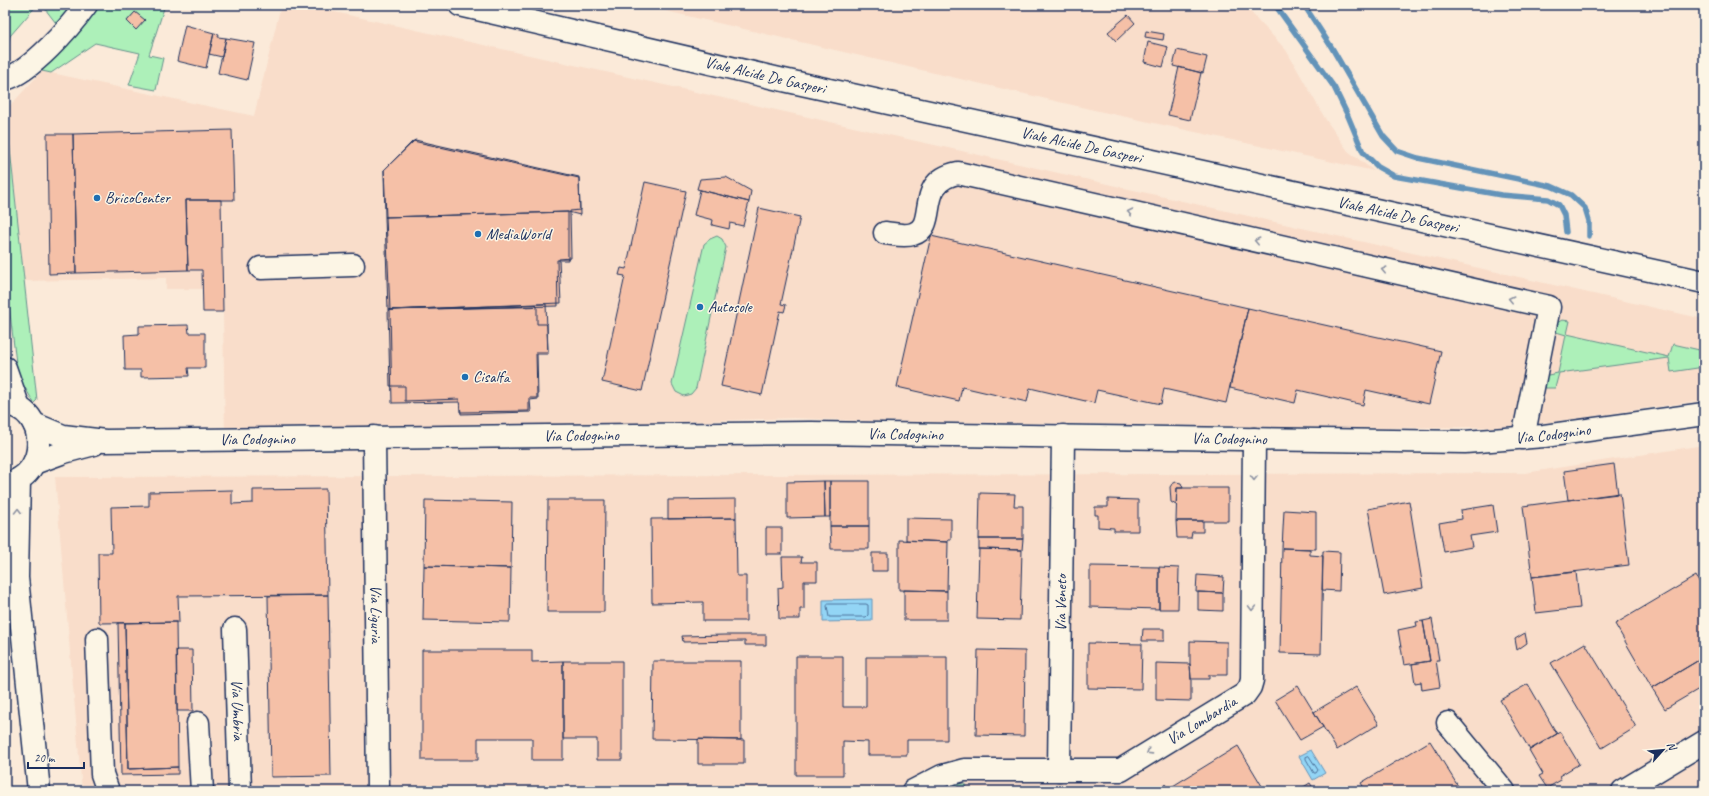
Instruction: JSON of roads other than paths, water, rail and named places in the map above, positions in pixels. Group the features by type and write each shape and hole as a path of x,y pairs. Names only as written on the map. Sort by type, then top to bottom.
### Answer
{"street":[{"path":"5,79 17,74 31,63 69,27 86,5"},
{"name":"Viale Alcide De Gasperi","path":"460,5 779,79 1704,282"},
{"path":"885,233 912,235 919,232 925,224 931,192 938,181 947,175 958,173 1549,307 1523,438"},
{"path":"261,268 353,265"},
{"path":"5,368 12,406 28,415 34,424 39,437 39,450 34,463 28,472 12,482 17,578 39,791"},
{"name":"Via Codognino","path":"34,424 63,436 105,441 811,433 1465,442 1523,438 1704,414"},
{"name":"Via Veneto","path":"1059,770 1063,436"},
{"name":"Via Liguria","path":"374,437 378,791"},
{"name":"Via Lombardia","path":"912,791 942,776 964,770 1121,770 1245,694 1250,687 1252,680 1254,439"},
{"name":"Via Codognino","path":"34,463 64,452 105,441"},
{"path":"5,536 17,578"},
{"name":"Via Umbria","path":"235,629 240,791"},
{"path":"97,638 102,774 108,791"},
{"path":"198,723 202,791"},
{"path":"1448,723 1504,791"},
{"path":"1623,791 1704,742"}],"water":[{"path":"872,599 872,621 823,622 823,600"},
{"path":"1311,750 1325,773 1313,780 1299,756"}],"waterway":[{"path":"1275,5 1334,87 1363,152 1378,167 1394,176 1501,195 1548,199 1559,205 1564,215 1566,232"},
{"path":"1304,5 1332,48 1383,136 1397,151 1418,158 1551,186 1571,195 1585,208 1589,221 1589,236"}],"place":[{"name":"BricoCenter","path":"97,198"},
{"name":"MediaWorld","path":"478,234"},
{"name":"Autosole","path":"700,307"},
{"name":"Cisalfa","path":"465,377"}]}
